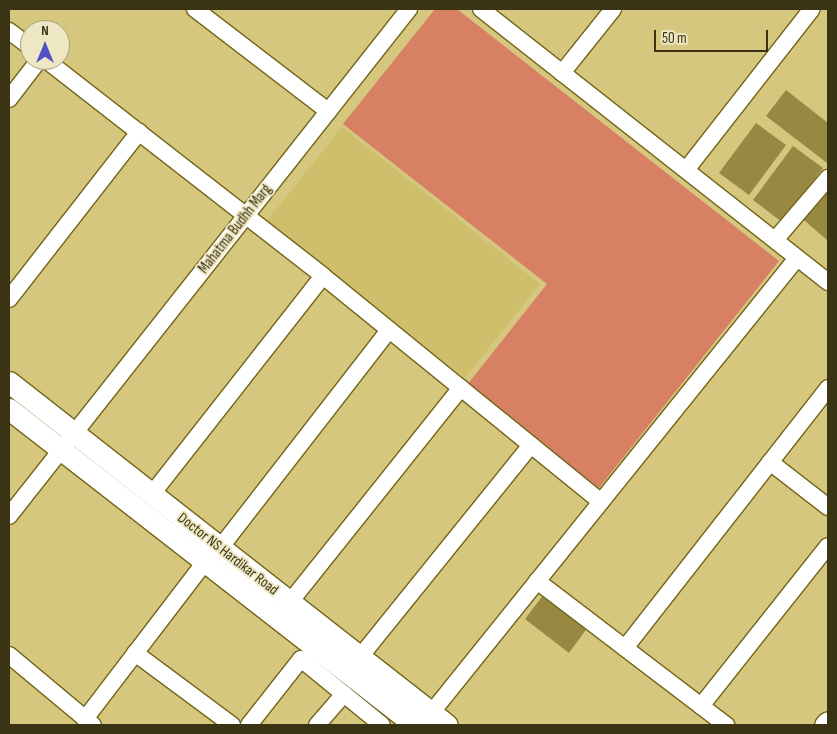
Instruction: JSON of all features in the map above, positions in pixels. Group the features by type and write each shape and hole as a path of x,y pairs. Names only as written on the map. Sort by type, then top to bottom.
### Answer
{"street":[{"path":"195,9 328,111"},
{"path":"481,9 828,282"},
{"path":"562,73 612,9"},
{"path":"686,170 812,9"},
{"name":"Mahatma Budhh Marg","path":"9,516 246,216 405,10"},
{"path":"9,31 20,40"},
{"path":"9,99 31,70"},
{"path":"59,70 322,276 601,502"},
{"path":"9,299 139,132"},
{"path":"776,240 828,178"},
{"path":"429,722 537,581 797,258"},
{"path":"152,494 322,276"},
{"path":"9,656 89,722 135,653 389,330"},
{"name":"Doctor NS Hardikar Road","path":"9,382 67,442 429,722"},
{"path":"290,602 461,388"},
{"path":"625,648 828,388"},
{"name":"Doctor NS Hardikar Road","path":"9,409 152,494 212,555 290,602 360,657 429,722"},
{"path":"360,657 531,445"},
{"path":"770,462 828,507"},
{"path":"701,706 828,546"},
{"path":"537,581 726,725"},
{"path":"135,653 232,725"},
{"path":"250,725 301,659 382,725"},
{"path":"317,725 344,694"},
{"path":"825,725 828,722"}],"shaded area":[{"path":"435,9 457,9 779,261 599,488 467,385 547,284 343,124"},
{"path":"342,127 540,284 465,378 266,222"}],"building":[{"path":"786,90 828,123 827,163 766,116"},
{"path":"756,123 786,145 749,195 719,173"},
{"path":"793,146 823,168 782,222 753,200"},
{"path":"828,191 828,241 804,220"},
{"path":"544,594 588,627 569,653 525,619"}]}
